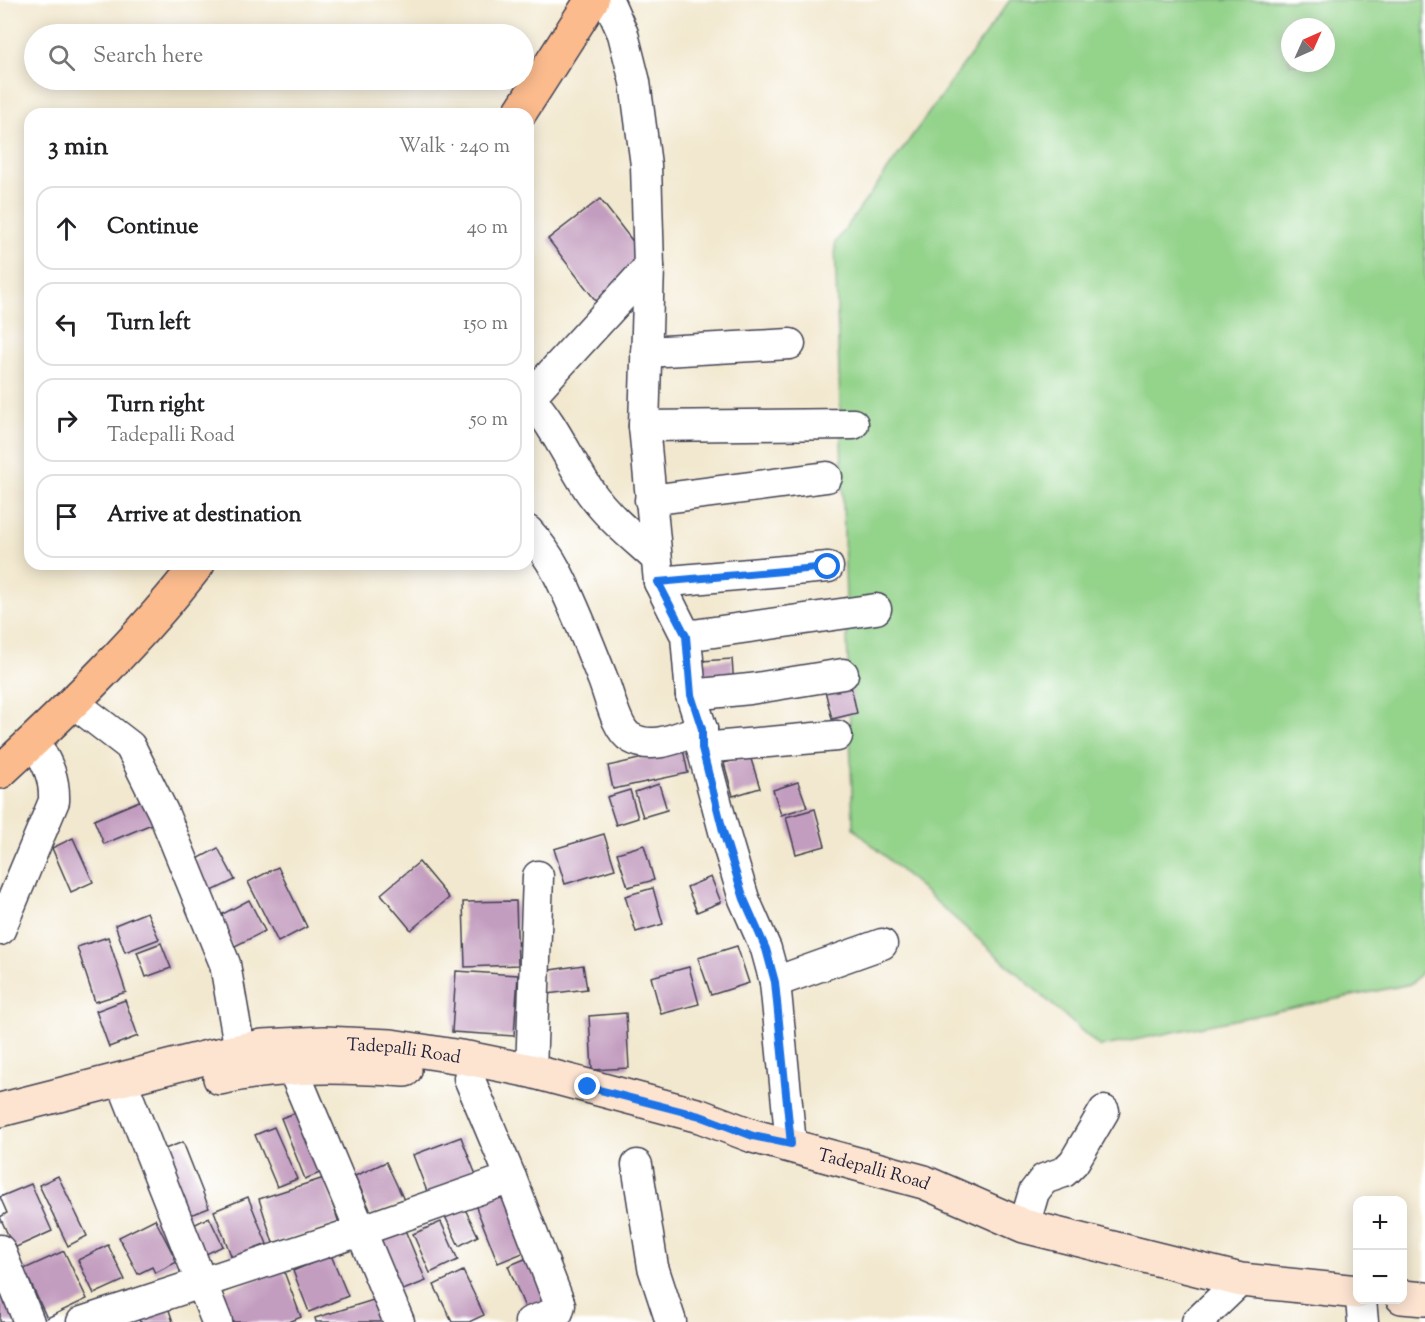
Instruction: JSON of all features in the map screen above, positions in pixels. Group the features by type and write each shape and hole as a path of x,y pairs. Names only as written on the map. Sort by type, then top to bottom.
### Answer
{"main road":[{"path":"523,108 592,0"},
{"path":"0,772 74,703 193,570"}],"street":[{"path":"608,0 623,34 634,82 646,165 649,267 644,426 657,570"},
{"path":"534,393 649,267"},
{"path":"646,352 790,344"},
{"path":"534,404 552,427 598,501 657,570 686,636 691,695 724,835 744,899 766,949 775,982 791,1144"},
{"path":"644,426 853,424"},
{"path":"650,500 827,477"},
{"path":"534,540 556,571 621,727 630,738 646,743 702,738 837,736"},
{"path":"657,570 828,567"},
{"path":"686,636 876,609"},
{"path":"691,695 750,689 843,674"},
{"path":"74,703 130,746 163,812 225,964 240,1051"},
{"path":"0,930 54,801 54,785 49,768 34,740"},
{"path":"531,1071 538,876"},
{"path":"775,982 882,944"},
{"name":"Tadepalli Road","path":"0,1110 125,1089 240,1051 263,1046 307,1043 391,1046 531,1071 700,1116 753,1136 791,1144 924,1182 1024,1226 1241,1280 1353,1291"},
{"path":"292,1067 399,1322"},
{"path":"0,1132 125,1089 256,1070 292,1067 366,1067 426,1071 469,1078 575,1101 702,1133 753,1136"},
{"path":"469,1078 560,1305 558,1312 530,1322"},
{"path":"125,1089 217,1322"},
{"path":"1024,1226 1034,1192 1044,1179 1064,1172 1074,1162 1104,1111"},
{"path":"637,1166 653,1267 671,1322"},
{"path":"82,1322 360,1231 511,1178"},
{"path":"0,1250 29,1322"},
{"path":"1197,1322 1207,1315 1241,1280"},
{"path":"1407,1297 1425,1299"},
{"path":"1361,1304 1363,1322"}],"green space":[{"path":"1010,0 1425,0 1425,968 1411,984 1100,1047 853,828 835,243"}],"building":[{"path":"600,199 648,261 596,301 548,239"},
{"path":"732,659 734,686 703,688 701,661"},
{"path":"849,677 857,713 832,719 823,682"},
{"path":"683,749 688,773 613,789 608,766"},
{"path":"750,756 760,788 733,796 724,763"},
{"path":"798,782 807,807 781,815 773,790"},
{"path":"659,784 667,810 643,817 635,792"},
{"path":"630,790 638,818 616,825 607,797"},
{"path":"144,799 154,823 104,844 94,820"},
{"path":"815,809 825,846 796,854 786,817"},
{"path":"604,834 615,869 565,884 554,849"},
{"path":"73,838 93,882 71,892 52,848"},
{"path":"644,845 654,880 628,887 617,853"},
{"path":"218,848 235,880 204,895 188,864"},
{"path":"419,862 449,898 411,930 381,894"},
{"path":"278,867 307,927 278,942 248,882"},
{"path":"711,877 721,902 697,912 687,887"},
{"path":"653,888 663,924 636,932 625,896"},
{"path":"249,900 265,931 233,947 217,917"},
{"path":"516,901 518,965 465,967 463,902"},
{"path":"147,912 159,939 125,952 115,925"},
{"path":"108,937 126,992 95,1002 77,947"},
{"path":"161,943 171,968 146,977 137,952"},
{"path":"737,946 749,983 711,995 698,958"},
{"path":"583,965 587,989 547,994 544,971"},
{"path":"689,967 699,1004 661,1014 651,977"},
{"path":"456,971 518,975 514,1036 452,1032"},
{"path":"125,1000 138,1036 109,1047 96,1011"},
{"path":"626,1013 629,1068 592,1070 589,1016"},
{"path":"304,1110 327,1170 305,1179 281,1118"},
{"path":"274,1127 297,1179 277,1187 255,1135"},
{"path":"461,1137 476,1175 428,1194 413,1155"},
{"path":"183,1142 209,1208 183,1218 157,1152"},
{"path":"386,1162 404,1200 372,1214 355,1176"},
{"path":"58,1176 87,1236 68,1246 39,1185"},
{"path":"324,1178 339,1223 273,1243 259,1199"},
{"path":"31,1184 52,1231 14,1248 0,1217 7,1213 0,1197"},
{"path":"511,1188 535,1248 498,1263 474,1202"},
{"path":"248,1197 267,1244 232,1258 214,1211"},
{"path":"463,1205 478,1236 459,1246 444,1214"},
{"path":"209,1217 223,1246 202,1256 188,1228"},
{"path":"155,1219 177,1262 155,1273 152,1267 138,1274 119,1237"},
{"path":"441,1222 458,1260 430,1273 413,1234"},
{"path":"405,1230 426,1281 398,1292 377,1241"},
{"path":"108,1245 125,1280 94,1294 78,1260"},
{"path":"64,1251 87,1299 47,1318 24,1269"},
{"path":"537,1254 555,1298 526,1310 508,1266"},
{"path":"331,1255 348,1296 309,1312 293,1271"},
{"path":"0,1262 26,1322 0,1322"},
{"path":"283,1269 301,1317 289,1322 232,1322 221,1293"},
{"path":"463,1271 484,1315 469,1322 452,1322 434,1285"},
{"path":"380,1298 388,1322 316,1322 315,1318"},
{"path":"167,1304 173,1322 140,1322 137,1314"}],"route":[{"path":"588,1087 700,1116 753,1136 791,1144 775,982 766,949 744,899 724,835 702,748 702,729 691,695 686,636 658,582 828,567"}]}
